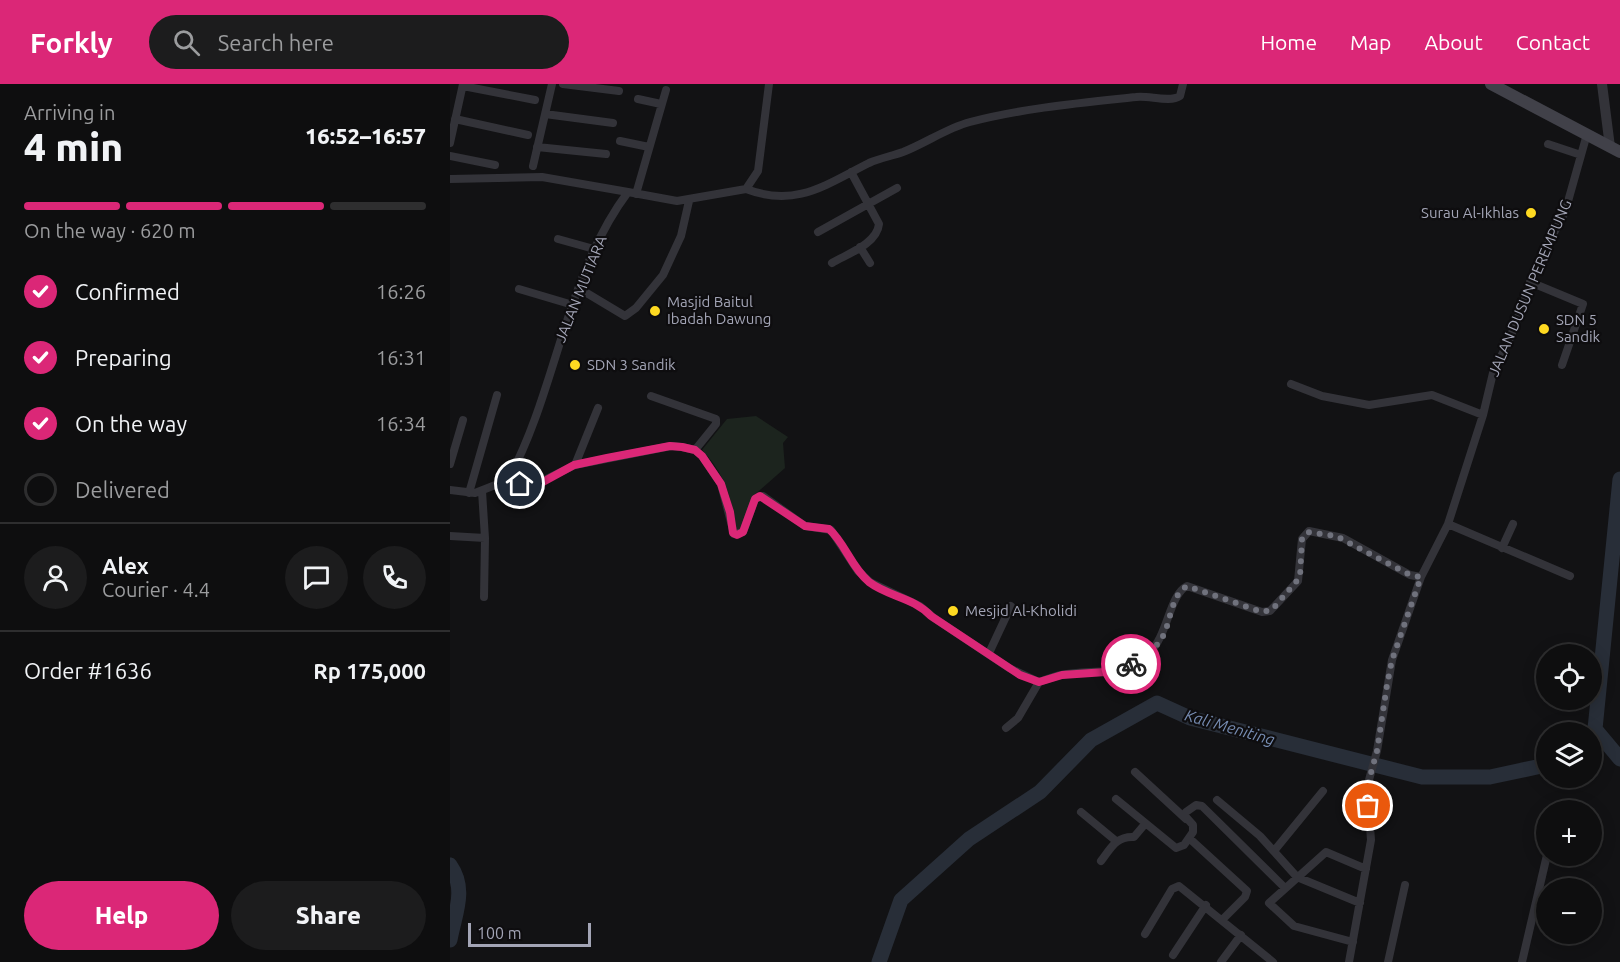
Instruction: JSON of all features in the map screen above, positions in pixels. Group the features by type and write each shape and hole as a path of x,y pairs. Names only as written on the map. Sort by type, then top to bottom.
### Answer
{"main road":[{"path":"1491,84 1616,150"}],"street":[{"path":"533,166 552,84"},
{"path":"563,84 619,91"},
{"path":"746,189 758,171 769,84"},
{"path":"450,179 542,177 668,201 689,201 746,189 769,197 791,196 819,190 851,172 968,122 1045,107 1100,100 1145,96 1175,99 1180,96 1183,84"},
{"path":"1602,84 1616,150"},
{"path":"450,143 463,85 535,100"},
{"name":"JALAN MUTIARA","path":"508,480 533,426 563,329 594,249 632,193 650,147 666,90"},
{"path":"638,99 661,104"},
{"path":"545,114 613,123"},
{"path":"455,119 528,135"},
{"name":"JALAN DUSUN PEREMPUNG","path":"1349,962 1371,840 1367,787 1377,751 1392,660 1421,577 1448,524 1483,415 1493,373 1510,338 1530,282 1565,212 1587,134"},
{"path":"620,141 650,147"},
{"path":"1548,144 1581,155"},
{"path":"537,147 606,154"},
{"path":"450,156 495,165"},
{"path":"832,263 873,238 879,229 851,172"},
{"path":"818,232 897,188"},
{"path":"580,289 625,316 633,311 663,275 681,236 689,201"},
{"path":"558,239 594,249"},
{"path":"860,247 870,263"},
{"path":"1530,282 1583,304 1562,365"},
{"path":"519,289 573,305"},
{"path":"1291,384 1322,396 1369,405 1432,395 1483,415"},
{"path":"469,493 497,395"},
{"path":"651,396 716,419 716,424 695,450"},
{"path":"574,465 598,408"},
{"path":"450,464 463,420"},
{"path":"450,490 469,493 482,492 508,480 525,485 536,484 574,465 670,446 695,450 706,460 721,484 730,512 733,533 737,535 743,532 756,498 765,497 805,526 829,529 858,571 870,582 921,606 931,616 1020,675 1039,682 1062,675 1106,672 1143,658 1163,636 1178,594 1187,586 1262,612 1270,611 1298,581 1302,539 1308,532 1336,536 1410,575 1421,577"},
{"path":"482,492 485,538 484,597"},
{"path":"1448,524 1570,576"},
{"path":"1502,548 1513,524"},
{"path":"450,536 485,538"},
{"path":"989,653 1011,606"},
{"path":"1006,728 1018,718 1039,682"},
{"path":"1116,799 1176,848 1184,845 1189,838 1194,829 1186,819 1134,772"},
{"path":"1274,851 1323,791"},
{"path":"1217,800 1274,851 1297,877 1360,903"},
{"path":"1186,819 1186,812 1196,805 1202,806 1285,888"},
{"path":"1081,812 1116,841"},
{"path":"1101,861 1116,841 1125,836 1134,837 1146,824"},
{"path":"1189,838 1247,891 1245,897 1223,919"},
{"path":"1353,942 1294,926 1271,908 1269,902 1326,852 1366,869"},
{"path":"1522,962 1544,866"},
{"path":"1388,962 1405,885"},
{"path":"1145,933 1176,886 1223,919 1262,958 1273,962"},
{"path":"1173,955 1206,905"},
{"path":"1221,962 1241,935"}],"shaded area":[{"path":"756,416 788,437 783,443 785,468 753,496 742,528 736,530 732,507 722,477 702,450 727,419"}],"waterway":[{"path":"1596,722 1620,479"},
{"name":"Kali Meniting","path":"879,962 901,900 969,839 1040,792 1091,740 1157,703 1190,718 1422,777 1490,777 1536,767"},
{"name":"Kali Meniting","path":"1602,737 1620,759"},
{"name":"Kali Meniting","path":"450,865 455,874 459,892 450,940"}],"way so far":[{"path":"1131,664 1150,652 1163,636 1178,594 1182,588 1189,585 1262,612 1272,610 1294,588 1300,577 1302,539 1303,535 1310,531 1329,533 1343,538 1410,575 1421,577 1392,660 1377,751 1367,787 1368,806"}],"place":[{"name":"Surau Al-Ikhlas","path":"1531,213"},
{"name":"Masjid Baitul Ibadah Dawung","path":"655,311"},
{"name":"SDN 5 Sandik","path":"1544,329"},
{"name":"SDN 3 Sandik","path":"575,365"},
{"name":"Mesjid Al-Kholidi","path":"953,611"}],"route":[{"path":"520,484 541,483 574,465 607,458 670,446 695,450 706,460 721,484 730,512 733,533 737,535 743,532 755,499 760,496 765,497 805,526 829,529 858,571 870,582 884,591 905,597 921,606 931,616 1020,675 1039,682 1062,675 1106,672 1131,664"}]}
